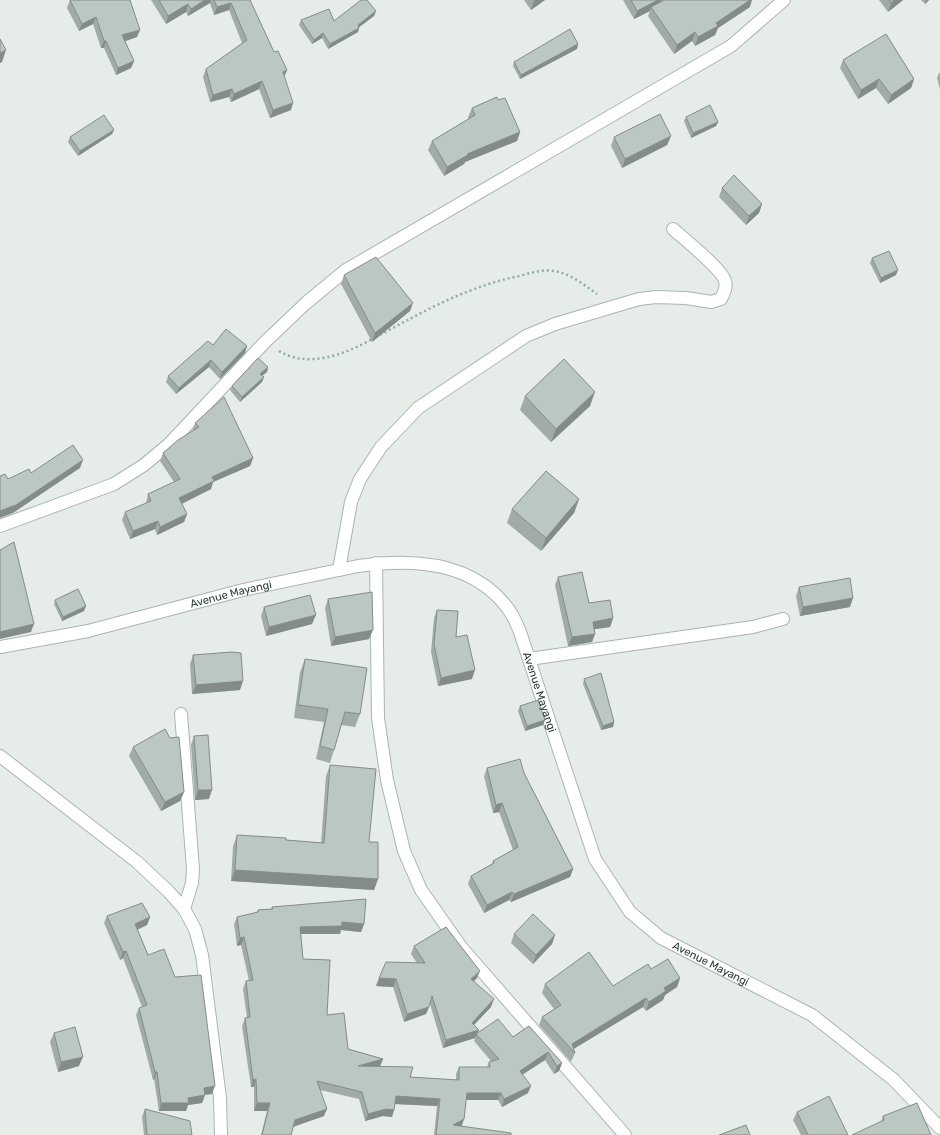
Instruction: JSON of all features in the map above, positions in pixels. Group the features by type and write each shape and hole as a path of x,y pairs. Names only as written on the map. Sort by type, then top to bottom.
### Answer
{"street":[{"path":"0,526 114,484 144,465 168,445 265,342 306,303 346,270 731,46 784,0"},
{"path":"339,570 351,502 360,479 381,447 418,408 526,336 554,324 616,306 656,297 686,298 711,302 721,299 725,290 725,281 719,270 673,229"},
{"path":"376,563 378,718 387,780 404,851 421,890 461,947 625,1135"},
{"name":"Avenue Mayangi","path":"0,647 88,631 243,590 376,563 426,563 462,572 490,589 509,610 520,632 595,859 612,888 630,912 661,938 812,1015 894,1080 940,1128"},
{"path":"529,659 739,629 783,619"},
{"path":"181,714 193,869 192,883 184,909"},
{"path":"0,756 137,862 169,892 184,909 195,929 202,955 220,1098 221,1135"}],"path":[{"path":"265,342 283,354 298,360 309,360 329,356 370,340 456,295 489,282 543,270 556,271 570,276 616,306"}],"building":[{"path":"70,0 130,0 140,30 122,35 134,61 118,68 106,41 104,41 96,17 82,24"},
{"path":"159,0 205,0 191,9 188,4 168,16"},
{"path":"214,0 250,0 274,52 278,51 287,70 283,72 293,103 273,110 262,81 234,94 232,89 213,95 206,69 247,40 231,3 217,7"},
{"path":"361,0 367,0 376,11 358,25 359,28 330,44 323,33 314,40 301,20 329,9 334,21"},
{"path":"631,0 658,0 637,11"},
{"path":"664,0 750,0 716,23 718,26 698,37 695,32 677,45 651,7"},
{"path":"570,29 578,44 521,75 514,62"},
{"path":"886,34 914,79 891,95 879,79 861,90 843,60"},
{"path":"0,39 6,50 0,53"},
{"path":"497,97 498,100 505,98 520,132 467,154 468,155 447,167 432,141 475,115 472,108"},
{"path":"710,105 718,122 693,133 686,117"},
{"path":"660,114 671,136 625,159 614,137"},
{"path":"104,115 114,130 80,151 70,137"},
{"path":"734,175 762,204 749,216 722,188"},
{"path":"889,251 898,270 881,278 872,258"},
{"path":"376,257 413,303 375,333 344,275"},
{"path":"226,329 247,346 222,372 211,360 179,388 168,376 208,341 213,345"},
{"path":"258,358 268,367 260,374 264,377 242,397 232,386"},
{"path":"564,359 595,392 556,429 525,396"},
{"path":"224,397 253,458 212,477 214,481 179,498 187,514 160,527 158,521 133,531 125,512 151,501 148,494 180,479 163,453 178,440 199,427 195,423"},
{"path":"73,445 83,460 16,505 0,511 0,476 5,474 8,479 29,469 31,473"},
{"path":"546,471 579,499 546,538 512,509"},
{"path":"14,542 34,624 0,632 0,550"},
{"path":"582,572 589,603 610,600 613,618 593,622 595,634 572,637 558,577"},
{"path":"850,578 853,598 803,607 799,587"},
{"path":"78,589 86,606 63,617 55,600"},
{"path":"372,592 373,630 335,637 328,599"},
{"path":"310,595 316,615 269,627 264,607"},
{"path":"437,610 458,611 456,637 467,635 475,670 441,678 434,644"},
{"path":"232,652 241,653 243,681 196,685 193,655"},
{"path":"305,659 367,668 360,714 345,712 334,750 320,746 328,709 298,705"},
{"path":"601,673 614,722 603,726 584,679"},
{"path":"538,700 545,720 527,726 520,706"},
{"path":"165,729 170,738 179,737 184,792 165,802 133,747"},
{"path":"208,735 212,790 198,790 194,736"},
{"path":"520,759 524,773 573,869 514,894 512,892 487,905 471,876 494,863 493,861 518,847 502,803 496,805 487,768"},
{"path":"330,765 376,769 369,842 378,842 378,879 235,870 237,835 286,838 286,840 324,843"},
{"path":"366,899 364,924 342,922 342,926 300,927 303,959 330,960 327,1015 344,1013 348,1049 383,1059 358,1066 413,1067 410,1077 459,1080 459,1067 490,1067 489,1062 499,1059 476,1034 498,1019 513,1037 529,1026 562,1063 557,1066 548,1052 520,1071 531,1086 504,1099 501,1093 467,1093 464,1119 453,1125 511,1133 511,1135 436,1135 440,1099 396,1096 394,1110 386,1109 368,1114 362,1092 317,1081 327,1109 295,1120 291,1135 262,1135 270,1103 257,1103 256,1079 253,1080 245,1018 250,1017 246,981 253,980 244,937 240,938 237,917 258,912 258,910 273,909 272,907"},
{"path":"142,903 150,917 135,924 148,955 164,949 175,977 201,975 215,1086 204,1088 205,1095 188,1098 189,1103 161,1103 157,1072 155,1072 139,1008 147,1005 126,951 123,952 107,916"},
{"path":"533,914 555,935 536,955 514,934"},
{"path":"446,927 480,971 471,979 494,999 472,1023 479,1030 446,1040 432,996 429,1007 407,1014 396,979 379,978 386,962 425,963 414,946"},
{"path":"589,952 613,986 648,964 651,969 668,959 680,978 664,988 666,991 649,1002 646,998 572,1044 575,1053 542,1017 561,1005 545,984"},
{"path":"75,1027 83,1057 61,1062 54,1033"},
{"path":"829,1096 848,1135 808,1135 797,1112"},
{"path":"917,1103 931,1135 852,1135 884,1120 883,1116"},
{"path":"145,1109 190,1121 192,1135 147,1135"},
{"path":"746,1125 750,1135 719,1135"}]}
